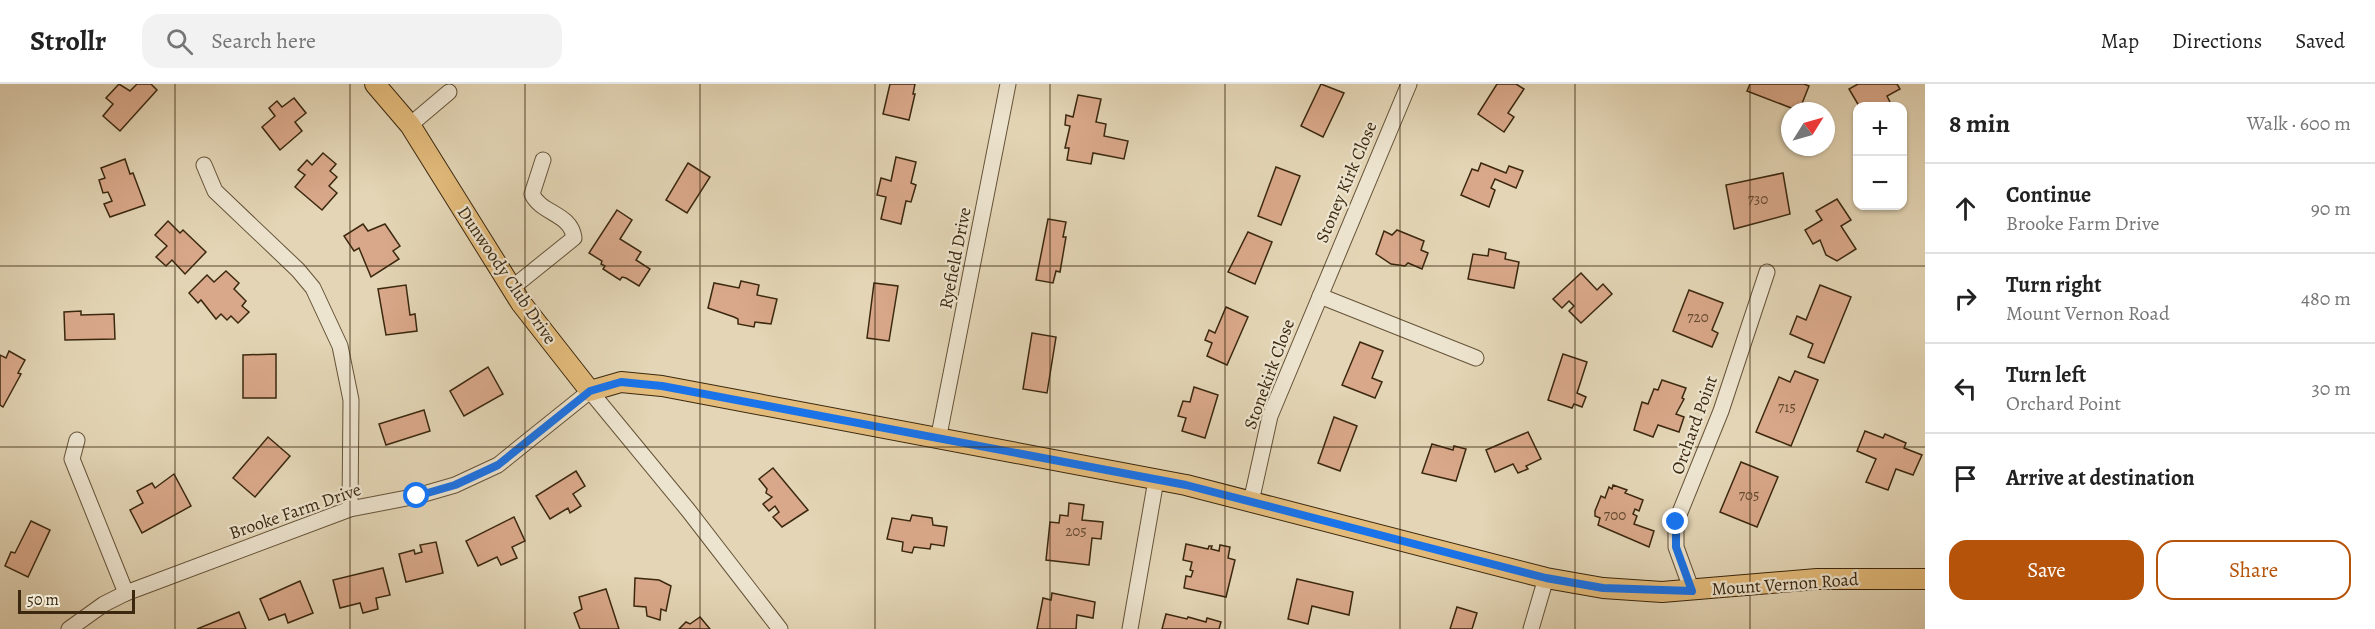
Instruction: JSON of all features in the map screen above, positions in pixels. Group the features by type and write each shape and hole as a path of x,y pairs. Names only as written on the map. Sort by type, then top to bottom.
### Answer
{"main road":[{"name":"Dunwoody Club Drive","path":"375,84 410,125 512,288 590,391"},
{"name":"Mount Vernon Road","path":"590,391 621,382 662,386 1156,480 1251,502 1546,578 1603,588 1692,591 1817,579 1925,579"}],"street":[{"name":"Ryefield Drive","path":"938,440 1008,84"},
{"name":"Stoney Kirk Close","path":"1320,296 1408,84"},
{"path":"410,125 449,92"},
{"path":"512,288 574,238 566,221 539,203 532,194 543,160"},
{"path":"204,165 215,191 298,270 313,288 340,346 351,400 350,509"},
{"name":"Orchard Point","path":"1692,591 1676,547 1676,522 1721,411 1767,272"},
{"path":"1320,296 1476,358"},
{"name":"Stonekirk Close","path":"1251,502 1270,416 1320,296"},
{"name":"Brooke Farm Drive","path":"69,629 104,604 126,593 350,509 417,496 455,485 498,465 590,391"},
{"name":"Dunwoody Club Drive","path":"590,391 688,510 780,629"},
{"path":"77,440 72,459 126,593"},
{"path":"1130,629 1156,480"},
{"path":"1531,629 1546,578"}],"building":[{"path":"119,84 130,91 137,84 151,84 157,90 120,131 103,116 113,104 106,98"},
{"path":"890,84 915,84 909,120 883,114"},
{"path":"1321,84 1344,93 1323,137 1301,126"},
{"path":"1497,84 1516,84 1524,89 1508,113 1514,117 1504,132 1478,114"},
{"path":"1750,84 1804,84 1809,86 1803,102 1781,102 1781,104 1747,91"},
{"path":"1858,84 1897,84 1900,89 1887,96 1890,102 1857,102 1849,89"},
{"path":"1078,95 1101,99 1096,122 1106,124 1104,136 1128,141 1124,159 1093,153 1091,164 1067,160 1069,148 1065,148 1070,126 1065,125 1066,115 1073,117"},
{"path":"294,98 306,113 295,122 302,131 280,150 262,127 275,116 269,108 277,101 282,107"},
{"path":"323,153 336,164 330,171 337,177 329,186 337,193 322,210 295,187 305,175 298,170 307,160 312,165"},
{"path":"896,157 916,162 911,183 916,185 911,202 906,201 901,224 881,219 886,197 877,195 881,178 891,181"},
{"path":"125,159 145,205 110,217 104,204 112,201 108,192 103,193 99,180 105,178 101,168"},
{"path":"688,163 710,177 687,213 666,200"},
{"path":"1481,163 1506,173 1509,166 1523,171 1516,188 1495,179 1491,188 1495,190 1489,207 1461,195 1472,169 1478,171"},
{"path":"1276,167 1300,176 1281,225 1258,216"},
{"path":"1783,173 1790,214 1734,229 1726,185"},
{"path":"1837,199 1851,220 1841,226 1856,249 1837,261 1826,255 1820,240 1813,244 1805,230 1822,220 1816,211"},
{"path":"617,210 632,220 620,239 641,252 636,260 650,269 639,286 626,278 622,277 620,280 603,269 605,266 601,264 602,261 589,253"},
{"path":"1048,219 1066,222 1060,272 1056,271 1053,283 1036,280"},
{"path":"168,221 180,233 183,230 206,252 185,274 172,260 166,266 156,257 167,246 155,235"},
{"path":"363,224 368,231 385,224 400,246 393,251 399,259 371,277 359,248 354,251 344,236"},
{"path":"1397,230 1424,241 1421,250 1428,253 1422,269 1408,263 1405,266 1391,264 1376,254 1384,231 1392,235"},
{"path":"1248,232 1272,242 1255,284 1228,272"},
{"path":"1489,249 1506,253 1505,259 1519,262 1514,288 1468,279 1473,254 1488,256"},
{"path":"226,271 239,283 234,289 246,301 242,306 249,312 238,323 231,316 227,320 221,314 216,319 201,300 198,303 189,293 207,275 214,282"},
{"path":"1581,273 1597,290 1603,284 1612,294 1581,323 1569,311 1574,306 1569,301 1562,308 1553,299"},
{"path":"741,281 759,285 757,295 777,299 771,324 755,322 754,327 738,324 738,319 708,308 714,283 739,288"},
{"path":"874,283 898,286 889,341 867,338"},
{"path":"406,285 410,315 415,314 417,331 386,335 378,289"},
{"path":"1820,285 1851,297 1824,363 1808,357 1813,344 1790,334 1797,316 1806,320"},
{"path":"1689,290 1723,303 1712,330 1718,333 1712,347 1673,331"},
{"path":"1226,307 1248,317 1227,365 1207,356 1212,343 1205,340 1209,330 1215,333"},
{"path":"81,311 81,315 114,314 115,339 65,340 64,312"},
{"path":"1032,333 1056,337 1047,393 1023,389"},
{"path":"1360,342 1383,351 1372,378 1382,382 1375,398 1342,385"},
{"path":"9,351 25,360 18,373 21,374 3,407 0,405 0,355 6,358"},
{"path":"276,354 276,398 243,398 243,355"},
{"path":"1563,354 1587,362 1577,393 1586,397 1582,407 1574,404 1572,408 1548,400"},
{"path":"488,367 503,394 464,416 450,391"},
{"path":"1795,371 1818,380 1791,446 1756,432 1779,377 1790,382"},
{"path":"1662,380 1686,388 1682,398 1684,399 1676,414 1684,417 1679,432 1658,425 1653,437 1634,430 1642,402 1648,404 1654,389 1658,390"},
{"path":"1194,387 1218,395 1205,438 1182,431 1186,418 1178,416 1183,401 1190,402"},
{"path":"424,410 430,431 386,445 379,424"},
{"path":"1334,417 1357,426 1340,471 1318,463"},
{"path":"1865,431 1883,438 1885,434 1906,443 1904,448 1922,455 1913,475 1896,469 1888,490 1866,482 1876,459 1857,451"},
{"path":"1528,432 1541,459 1526,466 1528,469 1518,473 1513,464 1495,472 1486,450"},
{"path":"268,437 290,456 255,497 233,478"},
{"path":"1432,444 1453,450 1454,446 1466,449 1456,481 1422,473"},
{"path":"1741,462 1778,477 1757,527 1720,512"},
{"path":"773,468 808,510 782,527 773,517 779,512 775,506 769,511 763,504 772,497 766,493 767,489 759,479"},
{"path":"576,471 585,486 573,494 581,506 570,513 568,508 550,519 536,496"},
{"path":"174,474 191,506 142,533 130,510 143,503 137,491 152,483 155,488"},
{"path":"1613,485 1643,500 1639,511 1635,509 1633,514 1637,516 1634,524 1654,531 1649,547 1598,525 1600,518 1595,516 1595,511 1601,496 1605,498 1609,487 1612,489"},
{"path":"1069,503 1084,505 1082,520 1103,522 1101,539 1092,538 1089,565 1046,560 1050,522 1059,523 1060,515 1068,516"},
{"path":"912,515 932,518 933,525 947,527 944,546 931,544 930,549 914,547 912,553 902,551 903,542 887,539 892,518 910,521"},
{"path":"514,517 525,541 512,547 517,558 501,565 497,557 478,566 466,541"},
{"path":"31,521 50,530 28,577 5,566 11,552 15,553"},
{"path":"436,542 443,573 406,582 399,554 414,550 415,554 422,552 420,545"},
{"path":"1186,544 1208,549 1212,546 1211,549 1219,551 1220,545 1230,547 1228,558 1235,560 1226,597 1184,588 1186,576 1191,577 1193,571 1190,570 1192,562 1183,560"},
{"path":"383,568 390,595 376,598 378,609 363,613 360,603 340,608 333,580"},
{"path":"635,578 659,580 671,586 666,611 661,609 660,620 647,616 646,607 634,606"},
{"path":"1297,579 1353,592 1349,615 1312,606 1308,624 1288,619"},
{"path":"300,581 313,613 288,623 285,614 269,620 260,599"},
{"path":"606,589 619,629 580,629 574,613 582,609 579,597"},
{"path":"1052,593 1095,602 1093,618 1077,615 1076,629 1037,629 1043,598 1051,600"},
{"path":"1457,607 1477,613 1472,629 1450,629"},
{"path":"239,612 246,629 197,629"},
{"path":"1166,614 1206,622 1207,618 1221,622 1219,629 1162,629"},
{"path":"700,617 710,629 679,629 686,622 690,624"}],"route":[{"path":"417,496 455,485 498,465 590,391 621,382 662,386 938,440 1186,485 1546,578 1603,588 1662,592 1692,591 1676,547 1676,522"}]}
